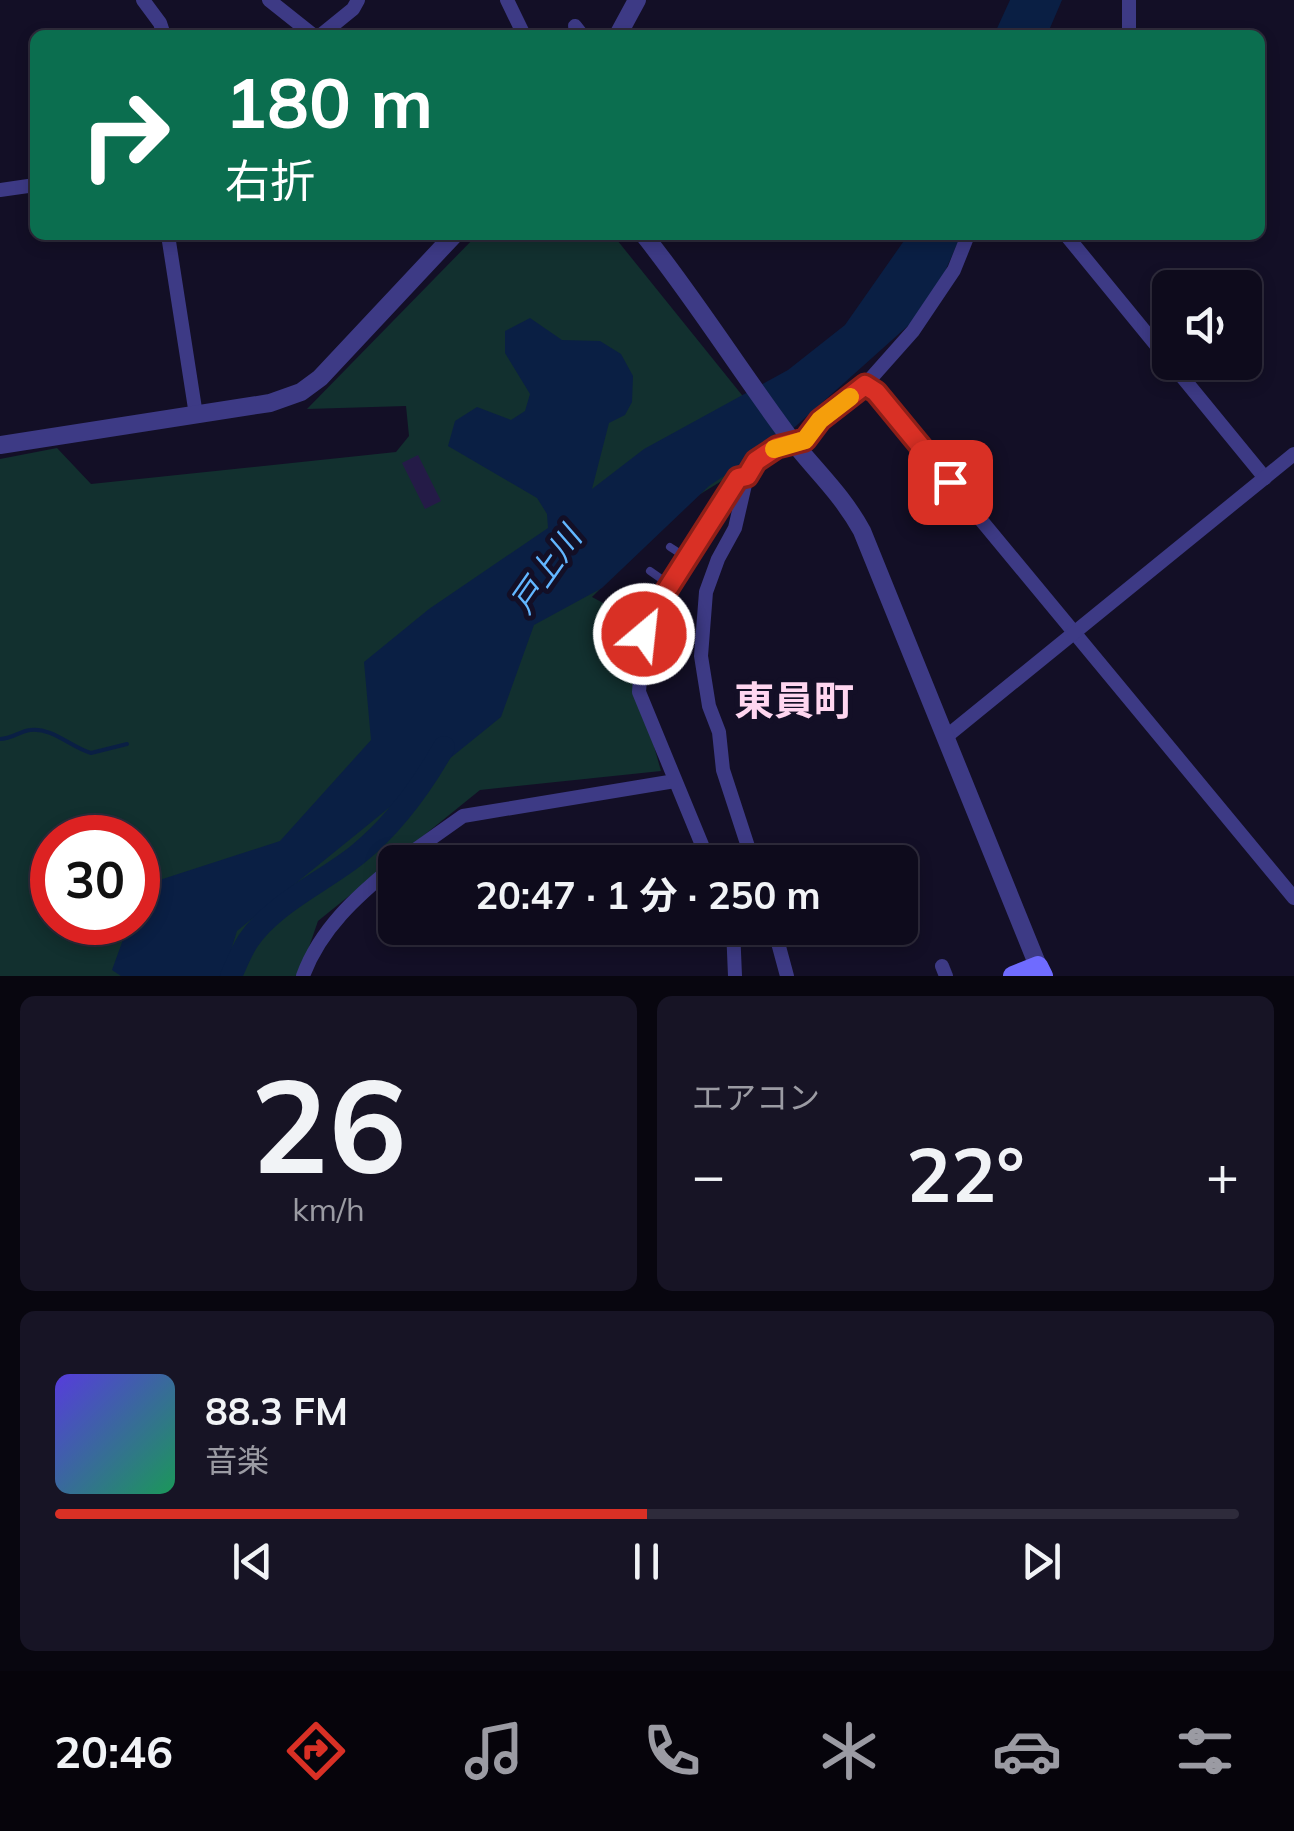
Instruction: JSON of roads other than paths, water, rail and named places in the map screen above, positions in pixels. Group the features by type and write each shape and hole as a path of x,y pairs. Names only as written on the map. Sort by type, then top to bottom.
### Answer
{"main road":[{"path":"1013,976 1040,971"}],"street":[{"path":"142,0 162,30"},
{"path":"269,0 307,30"},
{"path":"327,30 358,0"},
{"path":"507,0 522,30"},
{"path":"621,30 637,0"},
{"path":"1129,0 1129,30"},
{"path":"0,190 30,185"},
{"path":"169,240 196,415"},
{"path":"0,445 283,400 311,386 449,240"},
{"path":"648,240 791,438 839,493 862,531 1040,971"},
{"path":"747,845 723,770 701,656 706,592 734,528 747,476 756,461 791,438 805,440 820,420 865,385 930,306 954,270 966,240"},
{"path":"1070,240 1152,340"},
{"path":"1185,380 1265,478"},
{"path":"865,385 876,392 1294,898"},
{"path":"946,736 1294,454"},
{"path":"701,845 639,692 644,626 738,478 747,476"},
{"path":"423,845 464,816 675,781"},
{"path":"303,976 312,952 340,916 378,881"},
{"path":"733,945 734,976"},
{"path":"779,945 787,976"}],"lane":[{"path":"670,547 687,558"},
{"path":"650,572 670,585"},
{"path":"631,594 654,610"}],"water":[{"path":"1010,0 1062,0 1049,30 996,30"},
{"path":"904,240 959,240 930,306 787,434 709,486 602,588 534,625 501,717 237,931 223,976 121,976 112,970 121,945 160,945 160,880 280,841 371,740 364,662 429,609 548,528 547,514 537,498 448,446 455,421 477,407 511,420 525,411 530,394 505,353 505,331 530,318 562,340 600,341 621,354 633,376 632,402 625,415 609,423 592,489 644,449 788,370 845,325"}],"waterway":[{"path":"0,739 38,730 91,753 127,744"},
{"name":"戸上川","path":"231,976 258,928 357,855 383,831 416,791 444,747"}],"district":[{"name":"東員町","path":"794,701"}]}
